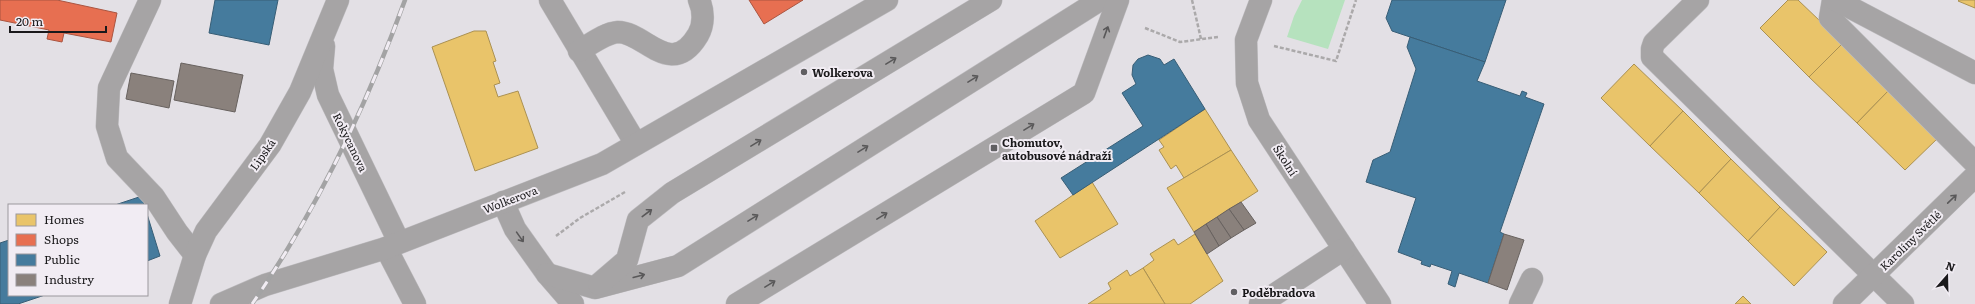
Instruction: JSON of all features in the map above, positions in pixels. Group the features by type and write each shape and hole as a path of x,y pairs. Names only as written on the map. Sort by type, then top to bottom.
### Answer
{"street":[{"path":"150,0 109,88 107,126 117,158 154,197 177,232 195,255"},
{"name":"Lipská","path":"180,304 195,255 206,231 270,146 300,92 338,0"},
{"path":"550,0 579,51 636,144"},
{"path":"579,51 608,34 617,32 633,36 658,51 674,54 681,52 689,47 699,33 702,15 699,0"},
{"name":"Wolkerova","path":"221,304 265,285 393,245 602,164 887,0"},
{"path":"595,288 627,260 638,220 672,194 991,0"},
{"path":"547,274 595,288 678,266 1100,0"},
{"path":"737,304 1084,93 1118,0"},
{"name":"Školní","path":"1261,0 1246,40 1247,83 1259,120 1380,304"},
{"path":"1698,0 1654,43 1652,48 1652,57 1903,304"},
{"path":"1833,0 1830,18 1975,163"},
{"path":"1836,0 1975,73"},
{"name":"Rokycanova","path":"324,36 322,68 328,95 393,245 415,304"},
{"name":"Karolíny Světlé","path":"1844,304 1975,176"},
{"path":"503,202 514,229 547,274 574,304"},
{"path":"1260,304 1344,249"},
{"path":"1520,304 1532,278"}],"path":[{"path":"1192,0 1202,39"},
{"path":"1271,46 1336,61 1356,0"},
{"path":"1145,28 1180,42 1224,36"}],"green space":[{"path":"1302,0 1345,0 1328,49 1287,37 1294,16"}],"building: Homes":[{"path":"1788,0 1798,0 1843,43 1809,77 1760,28"},
{"path":"1975,0 1975,8 1958,1"},
{"path":"474,31 486,31 496,61 493,62 500,83 494,85 498,97 518,91 538,148 475,171 432,47"},
{"path":"1843,43 1890,89 1857,123 1809,77"},
{"path":"1634,64 1683,111 1650,146 1601,98"},
{"path":"1890,89 1939,137 1905,170 1857,123"},
{"path":"1205,109 1231,150 1184,178 1176,165 1171,169 1159,150 1164,147 1159,140"},
{"path":"1683,111 1731,159 1699,193 1650,146"},
{"path":"1231,150 1258,191 1194,232 1167,188"},
{"path":"1731,159 1780,207 1748,241 1699,193"},
{"path":"1092,182 1118,224 1060,258 1035,221"},
{"path":"1780,207 1827,252 1794,286 1748,241"},
{"path":"1195,234 1223,281 1190,304 1165,304 1143,268 1154,260 1150,254 1174,239 1178,245"},
{"path":"1143,268 1165,304 1088,304 1111,289 1108,283 1127,270 1130,276"},
{"path":"1743,296 1751,304 1735,304"}],"building: Shops":[{"path":"0,0 57,0 117,13 111,42 64,33 62,42 47,39 49,30 0,20"},
{"path":"749,0 803,0 764,24"}],"building: Public":[{"path":"215,0 278,0 269,45 209,33"},
{"path":"1392,0 1506,0 1485,62 1392,31 1386,18"},
{"path":"1410,37 1485,62 1477,81 1520,96 1522,91 1527,93 1525,97 1544,104 1500,232 1504,234 1488,283 1459,273 1455,287 1448,284 1452,271 1431,264 1430,267 1421,264 1422,261 1398,252 1416,198 1366,182 1373,160 1390,152 1416,69 1407,47"},
{"path":"1148,55 1160,59 1164,65 1174,59 1205,109 1073,195 1061,178 1143,126 1122,93 1136,84 1132,75 1133,65 1138,59"},
{"path":"142,196 144,204 118,204"},
{"path":"148,217 160,256 148,261"},
{"path":"8,240 8,296 42,296 18,304 0,304 0,243"}],"building: Industry":[{"path":"181,63 243,75 235,112 174,100"},
{"path":"131,73 174,81 169,108 126,99"},
{"path":"1241,202 1256,223 1244,230 1229,209"},
{"path":"1229,209 1244,230 1231,238 1217,217"},
{"path":"1217,217 1231,238 1219,246 1206,224"},
{"path":"1206,224 1219,246 1207,254 1194,232"},
{"path":"1504,234 1524,240 1507,290 1488,283"}],"railway":[{"path":"252,304 276,268 319,195 357,118 405,0"}],"place":[{"name":"Wolkerova","path":"804,72"},
{"name":"Chomutov, autobusové nádraží","path":"994,148"},
{"name":"Poděbradova","path":"1234,292"}]}
